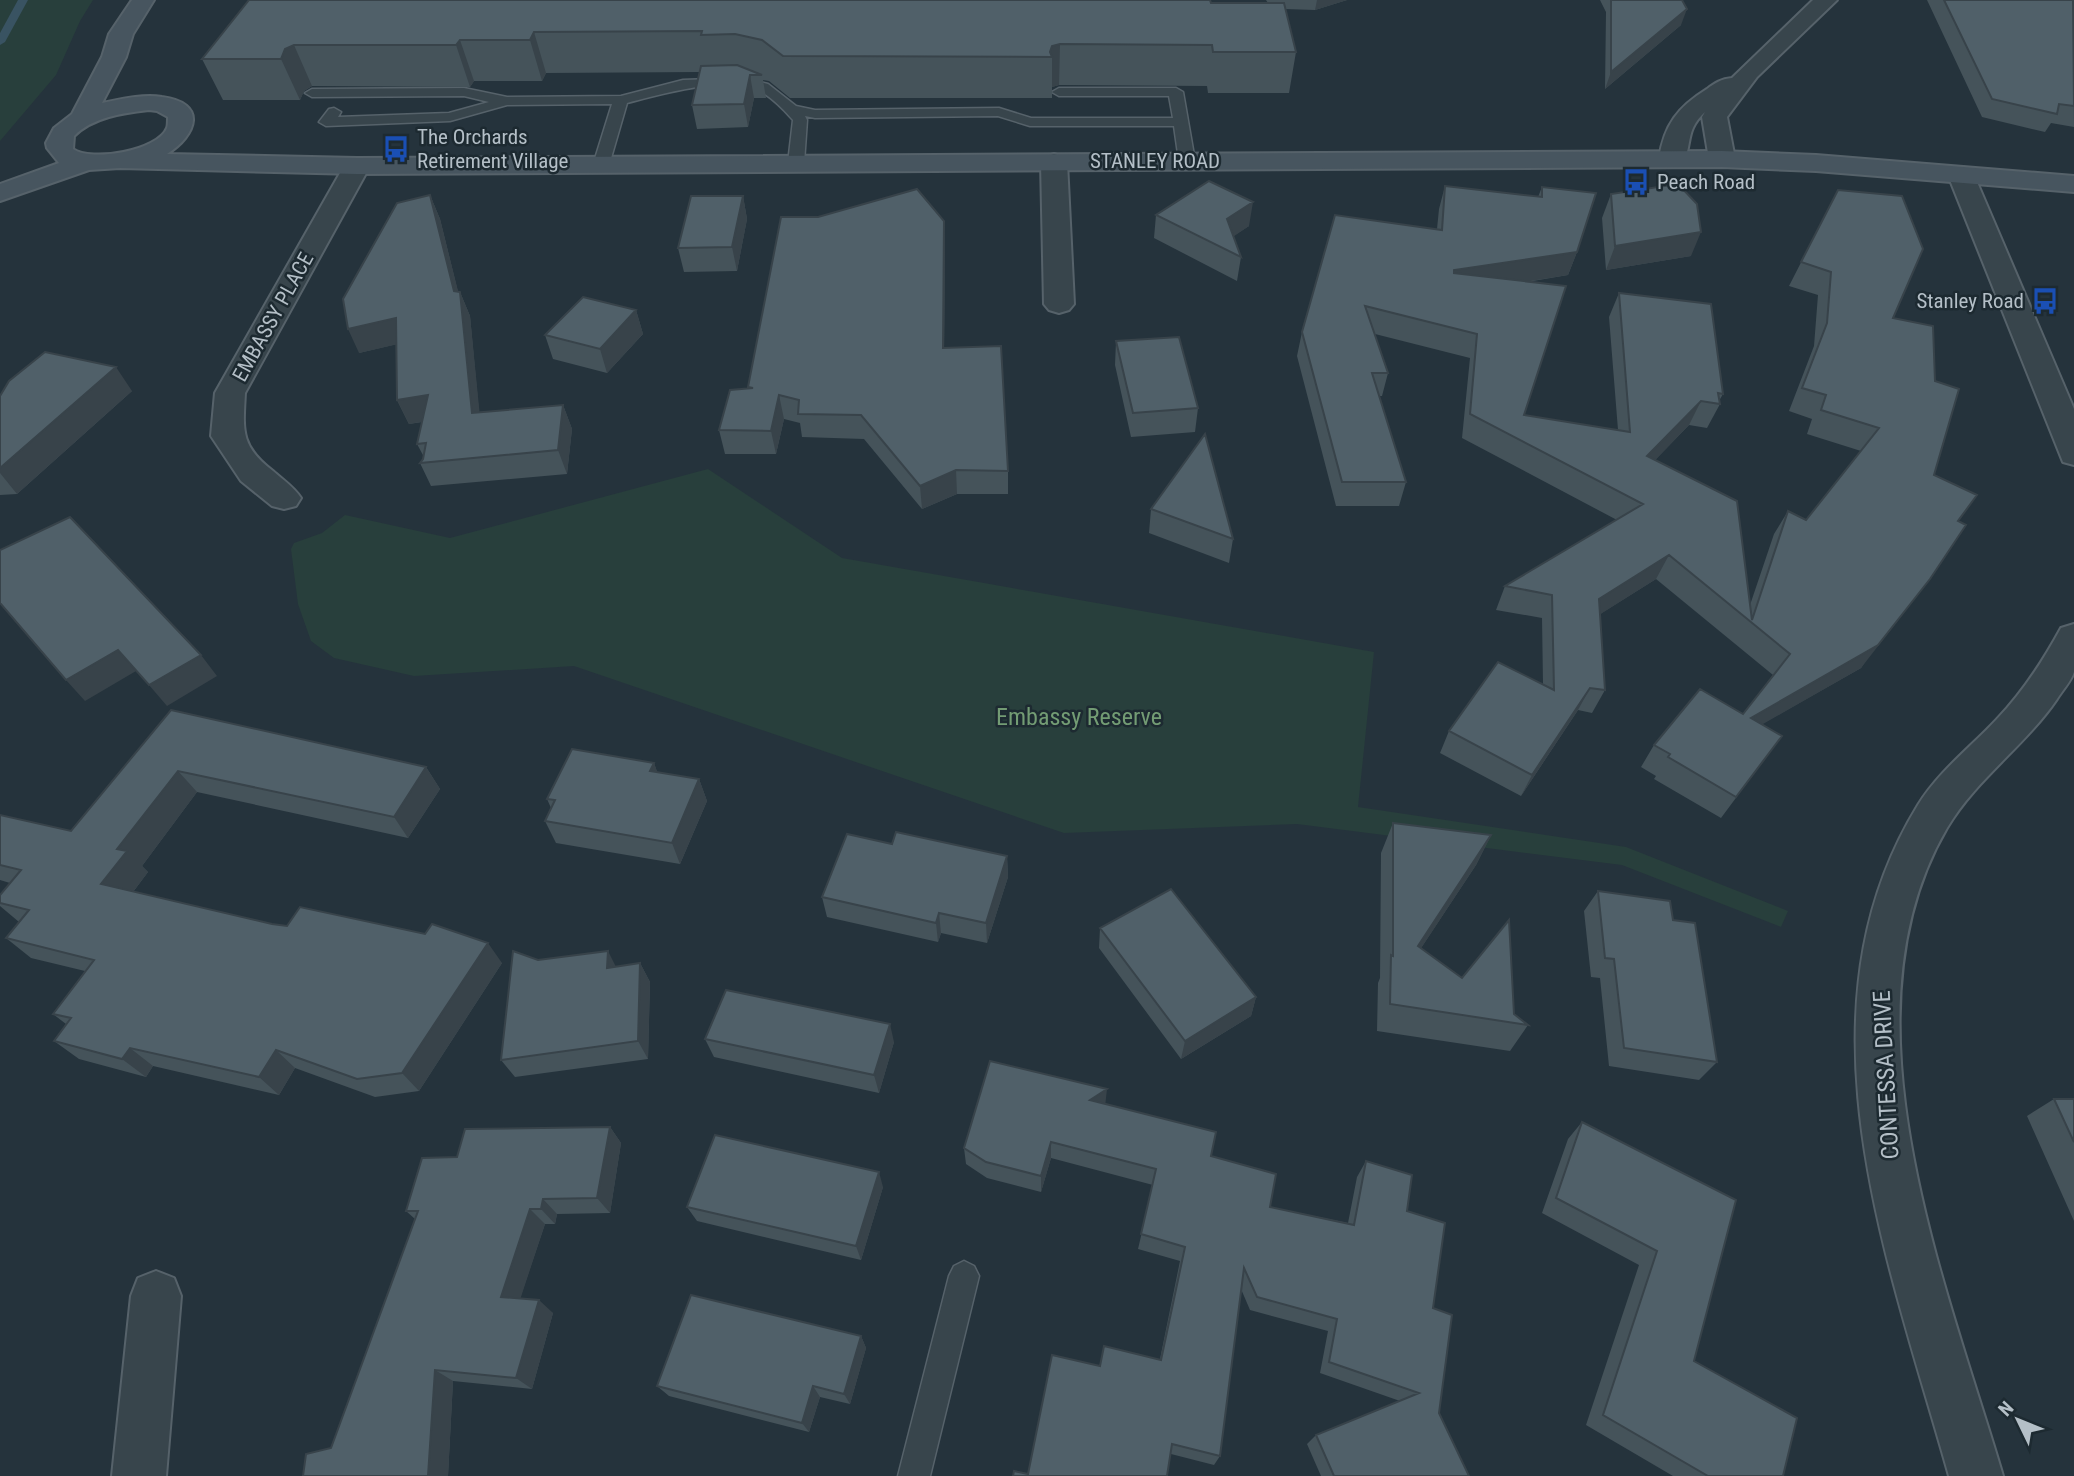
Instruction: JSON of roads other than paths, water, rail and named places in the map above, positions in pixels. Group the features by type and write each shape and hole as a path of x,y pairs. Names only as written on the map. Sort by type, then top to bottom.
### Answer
{"street":[{"path":"0,193 84,163 122,161 148,153 169,142 181,130 181,114 131,80 121,34 143,0"},
{"path":"1672,159 1674,135 1687,114 1749,72 1826,0"},
{"path":"1722,159 1714,117 1749,72"},
{"path":"82,119 115,107 131,80"},
{"path":"84,163 62,153 59,145 61,137 131,80"},
{"path":"181,130 234,163"},
{"path":"0,181 59,145"},
{"name":"STANLEY ROAD","path":"122,161 357,166 1722,159 1816,163 2074,184"},
{"path":"1054,162 1059,304"},
{"name":"EMBASSY PLACE","path":"284,498 253,473 227,436 230,393 357,166"},
{"path":"1961,175 2059,411 2074,454"},
{"name":"CONTESSA DRIVE","path":"1976,1476 1895,1194 1886,1148 1879,1019 1883,954 1905,870 1933,817 1965,776 2013,727 2051,678 2074,638"},
{"path":"139,1476 156,1296"}],"lane":[{"path":"312,93 464,92 507,101 621,100 683,84 742,82 763,87 792,109 800,120 796,163"},
{"path":"1059,92 1176,92 1187,161"},
{"path":"601,165 621,100"},
{"path":"334,112 326,122 450,117 507,101"},
{"path":"792,109 815,114 999,112 1030,122 1181,122"},
{"path":"914,1476 964,1276"}],"waterway":[{"path":"0,42 23,0"}],"place":[{"name":"The Orchards Retirement Village","path":"396,149"},
{"name":"Peach Road","path":"1636,182"},
{"name":"Stanley Road","path":"2045,301"}],"park label":[{"name":"Embassy Reserve","path":"1079,717"}]}
